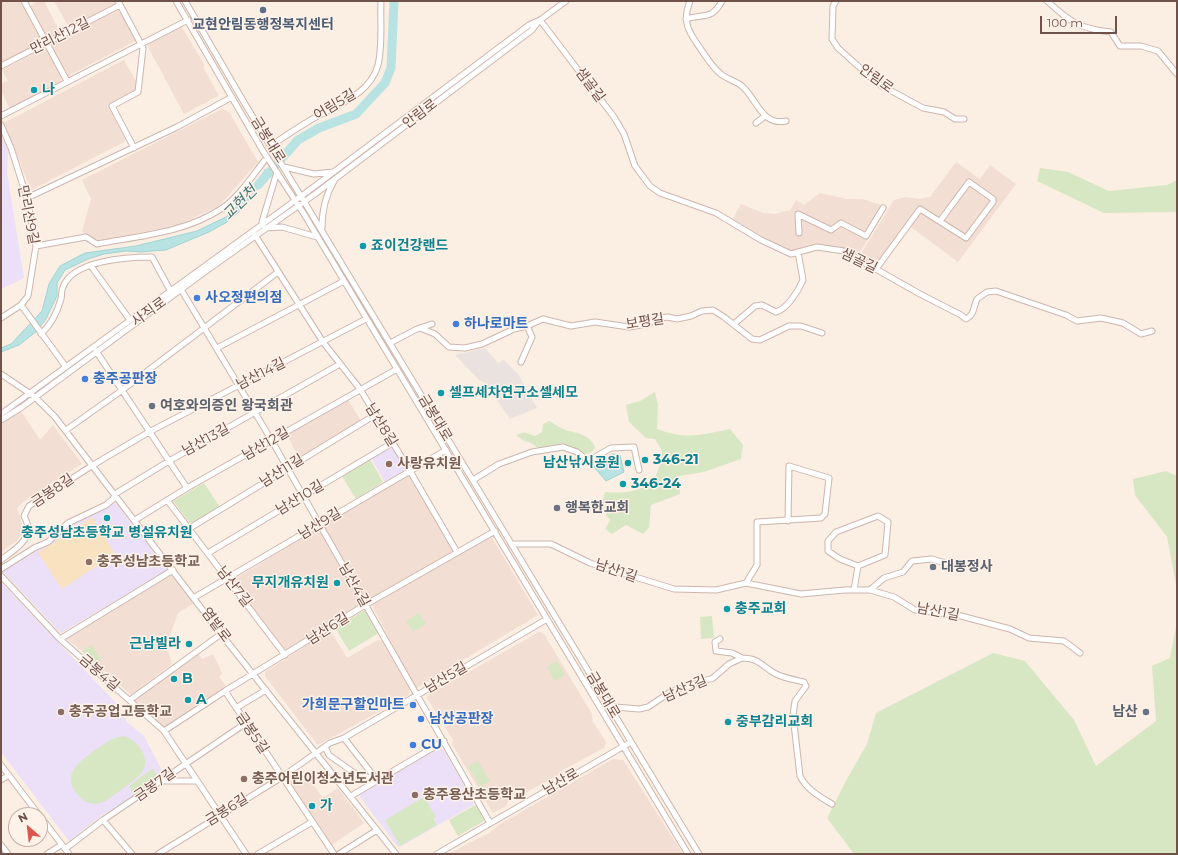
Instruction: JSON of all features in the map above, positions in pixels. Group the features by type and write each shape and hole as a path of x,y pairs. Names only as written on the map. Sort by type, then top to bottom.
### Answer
{"street":[{"path":"24,1 67,81"},
{"name":"금봉대로","path":"176,1 277,172 495,531 688,854"},
{"name":"금봉대로","path":"185,1 301,196 699,854"},
{"name":"어림5길","path":"271,146 310,120 353,96 365,87 374,74 380,56 381,1"},
{"name":"안림로","path":"294,200 529,25 540,20 566,1"},
{"path":"690,1 686,13 686,19 692,36 715,69 731,81 744,88 764,116 775,121 786,121"},
{"path":"686,19 698,16 707,17 716,11 722,1"},
{"name":"안림로","path":"836,1 833,6 832,39 838,48 877,83 923,108 944,112 955,119 964,119"},
{"path":"1048,1 1064,16 1087,29 1111,32 1120,46 1141,46 1158,51 1177,74"},
{"path":"119,3 142,43 143,48 138,92 112,106 134,148"},
{"name":"만리산12길","path":"1,66 47,43 119,3"},
{"path":"1,116 188,20"},
{"name":"안림로","path":"298,206 532,30 540,20"},
{"name":"샘골길","path":"540,20 614,117 624,134 635,166 650,186 660,194 716,213 761,240 791,254 817,247 844,251 966,319 971,316 974,311 977,299 988,292 996,291 1066,315 1076,321 1102,318 1123,323 1140,334 1152,331"},
{"path":"27,198 134,148 204,113 232,96"},
{"path":"756,123 764,116"},
{"name":"만리산9길","path":"1,125 11,148 27,198 36,246 28,296 21,305"},
{"path":"36,246 86,237 97,244 180,229 221,209 246,185 264,162"},
{"path":"284,167 314,174 334,171"},
{"path":"277,172 263,226 282,227 317,236"},
{"path":"322,229 322,213 327,192 335,178"},
{"path":"876,269 919,210 922,209 940,221 966,238 993,202 993,198 969,182 940,221"},
{"name":"사직로","path":"1,420 36,397 179,287 263,226 294,200"},
{"name":"사직로","path":"1,414 170,290 179,287 255,235 263,226 298,206"},
{"path":"799,233 798,214 831,230 841,223 866,236 883,208"},
{"path":"255,235 298,305 323,342"},
{"path":"734,324 755,306 762,305 776,312 787,303 803,280 798,252"},
{"name":"사직로","path":"41,334 51,323 56,313 63,287 69,278 80,269 124,257 152,257 170,290"},
{"name":"사직로","path":"91,266 130,320"},
{"path":"66,430 121,391 278,272"},
{"path":"217,348 344,281"},
{"name":"남산4길","path":"179,287 288,468 365,605 418,694 490,823"},
{"path":"1,318 21,305 66,367"},
{"name":"보평길","path":"420,328 435,334 449,347 465,348 482,344 514,329 527,326 543,319 571,326 595,322 629,327 647,324 659,318 668,317 677,319 691,316 702,311 713,310 734,324 752,339 760,340 789,326 801,326 822,333"},
{"name":"남산14길","path":"93,464 149,432 366,319"},
{"path":"390,342 432,324"},
{"path":"521,362 532,337 527,326"},
{"name":"남산8길","path":"323,342 360,389 457,552"},
{"path":"96,351 121,391 187,488"},
{"name":"남산13길","path":"1,569 34,548 48,542 68,523 106,505 113,499 115,494 169,461 340,364"},
{"name":"남산12길","path":"135,520 187,488 397,369"},
{"name":"염밭로","path":"1,374 36,397 44,404 66,430 195,597 221,634 396,854"},
{"name":"남산11길","path":"190,528 375,415"},
{"name":"남산10길","path":"208,553 392,443"},
{"path":"473,480 499,464 522,454 563,448 577,452 588,461 611,448 634,447 639,470"},
{"name":"남산9길","path":"195,597 446,450"},
{"name":"금봉8길","path":"1,560 21,544 27,536 28,526 24,516 30,506 93,464"},
{"path":"746,583 757,565 757,522 788,521 821,518 826,514 830,478 789,466 788,521"},
{"name":"남산7길","path":"167,500 286,655"},
{"path":"878,516 888,522 885,555 858,566 840,559 828,551 828,542 836,532 878,516"},
{"name":"남산6길","path":"164,731 225,691 286,655 365,605 495,531"},
{"name":"남산1길","path":"511,544 550,544 590,562 674,590 716,590 746,583 801,594 870,590 894,597 915,610 960,616 1010,629 1029,638 1064,641 1080,653"},
{"path":"870,590 884,578 903,572 912,561 932,559 958,567"},
{"path":"854,590 858,566"},
{"path":"60,639 173,570"},
{"name":"금봉4길","path":"1,576 60,639 164,731 246,854"},
{"name":"남산5길","path":"316,752 325,746 344,738 547,619"},
{"path":"130,700 221,634"},
{"path":"720,639 715,642 716,651 732,653 742,658 750,658 758,661 777,675 804,682 806,686 795,701 793,715 800,776 803,782 811,790 832,804"},
{"name":"남산3길","path":"608,704 615,707 639,709 648,707 672,691 713,678 729,664 742,658"},
{"path":"236,708 266,690"},
{"name":"금봉5길","path":"225,691 334,854"},
{"name":"금봉7길","path":"48,854 63,847 104,820 246,722"},
{"path":"344,738 376,780"},
{"path":"351,796 444,740"},
{"name":"남산로","path":"437,854 631,742"},
{"path":"325,746 329,754 357,776 376,780"},
{"name":"금봉6길","path":"158,854 282,777 316,752"},
{"path":"1,765 33,807"},
{"path":"1,780 9,775"},
{"path":"161,781 196,781"},
{"path":"104,820 132,854"},
{"path":"258,854 312,822"},
{"path":"48,827 69,854"},
{"path":"339,854 377,830"},
{"path":"1,845 8,854"}],"shaded area":[{"path":"1,1 20,1 41,39 40,43 1,62"},
{"path":"38,1 44,1 63,38 117,10 121,12 136,38 135,41 68,76 30,6"},
{"path":"54,1 114,1 116,3 115,5 70,29"},
{"path":"181,26 204,64 204,69 218,94 218,96 184,114 147,45"},
{"path":"42,49 48,50 62,78 59,83 10,109 1,90 1,84 8,81 2,70"},
{"path":"124,60 137,83 136,91 108,106 126,141 31,190 4,123"},
{"path":"222,109 229,112 258,162 219,206 178,225 99,241 82,232 91,199 82,180"},
{"path":"1,135 8,152 7,173 24,278 1,289"},
{"path":"956,162 980,179 990,165 1016,184 958,262 907,224 875,266 859,257 894,200 906,197 920,199 930,197"},
{"path":"820,193 847,199 862,199 887,207 858,256 844,250 820,245 806,246 798,251 784,249 733,219 741,204 763,213 775,214 790,210 796,200 804,205"},
{"path":"485,348 498,363 504,360 518,374 537,408 510,419 486,384 479,380 455,355"},
{"path":"347,398 361,421 299,458 287,435"},
{"path":"20,410 40,440 53,425 82,464 24,501 17,508 22,524 22,533 19,539 1,552 1,425"},
{"name":"사랑유치원","path":"393,446 406,469 385,482 371,458"},
{"path":"410,471 457,552 366,605 321,524"},
{"name":"충주성남초등학교","path":"115,502 168,570 61,633 2,571 54,539 77,522"},
{"path":"317,529 321,530 359,601 358,605 289,650 284,648 234,583 235,579"},
{"path":"491,536 538,615 415,689 372,605"},
{"path":"171,575 194,603 178,613 171,632 168,651 172,664 131,695 86,654 67,639 67,636"},
{"name":"충주공업고등학교","path":"1,582 115,702 127,722 144,736 164,775 151,786 102,815 69,841 48,814 48,807 43,807 1,752"},
{"path":"330,630 347,658 378,640 382,641 410,690 409,695 320,744 317,744 265,676 265,672"},
{"path":"539,632 544,634 592,714 593,722 606,742 604,748 561,771 557,776 508,802 506,806 493,813 452,744 453,740 427,698 428,695"},
{"path":"198,653 202,659 213,654 222,673 219,677 226,686 163,728 133,699"},
{"name":"충주용산초등학교","path":"439,747 443,749 474,802 473,805 400,847 397,846 360,797 361,794"},
{"path":"613,759 623,760 683,854 448,854 489,833 502,823"},
{"path":"303,771 323,798 338,788 364,823 330,846 287,781"}],"green space":[{"path":"1040,168 1068,172 1109,191 1167,185 1177,180 1177,212 1104,213 1037,181"},
{"path":"655,392 658,405 657,429 677,434 701,435 730,429 743,445 741,459 704,472 679,476 680,494 651,505 649,528 643,534 626,525 612,534 605,529 610,520 603,507 605,492 620,493 642,488 653,479 659,468 662,451 655,439 646,438 629,422 626,405 640,401"},
{"path":"549,421 564,429 587,437 595,447 592,452 579,452 559,445 540,449 516,435 524,432 535,436 542,432 543,424"},
{"path":"370,459 383,482 356,499 342,476"},
{"path":"1166,471 1177,476 1177,590 1167,537 1135,495 1133,479"},
{"path":"204,483 220,507 191,525 173,501"},
{"path":"365,610 379,633 349,651 335,628"},
{"path":"419,613 426,624 413,632 406,621"},
{"path":"712,616 714,638 701,639 700,617"},
{"path":"1177,621 1177,854 854,854 827,818 867,744 876,713 993,653 1025,661 1074,720 1096,766 1156,721 1152,666 1170,658"},
{"path":"92,645 101,660 95,664 82,651"},
{"path":"557,661 565,675 555,681 547,667"},
{"path":"124,736 130,738 139,747 145,757 144,769 136,779 106,801 95,804 85,801 75,791 71,784 72,772 80,762 92,752 111,740"},
{"path":"478,761 490,781 480,787 468,766"},
{"path":"153,768 159,779 134,796 129,786"},
{"path":"424,797 436,817 433,818 437,825 400,846 385,820"},
{"path":"477,804 484,821 458,836 449,820"}],"sand":[{"path":"92,517 115,554 62,589 38,553"}],"water":[{"path":"265,170 265,179 239,212 227,222 209,232 166,250 140,252 126,251 104,254 88,259 65,270 57,283 57,296 46,319 37,331 19,345 1,352 1,348 11,344 42,311 49,284 60,266 85,253 136,246 197,231 226,217 251,192"},
{"name":"남산낚시공원","path":"612,454 620,455 624,472 606,481 594,467"}],"waterway":[{"name":"교현천","path":"258,185 298,140 319,128 356,114 385,83 391,68 394,1"}],"place":[{"name":"교현안림동행정복지센터","path":"263,10"},
{"name":"나","path":"34,90"},
{"name":"죠이건강랜드","path":"363,246"},
{"name":"사오정편의점","path":"197,298"},
{"name":"하나로마트","path":"456,324"},
{"name":"충주공판장","path":"85,379"},
{"name":"셀프세차연구소셀세모","path":"441,393"},
{"name":"여호와의증인 왕국회관","path":"152,406"},
{"name":"346-21","path":"645,460"},
{"name":"남산낚시공원","path":"628,463"},
{"name":"사랑유치원","path":"389,464"},
{"name":"346-24","path":"623,484"},
{"name":"행복한교회","path":"557,508"},
{"name":"충주성남초등학교 병설유치원","path":"107,518"},
{"name":"충주성남초등학교","path":"89,562"},
{"name":"대봉정사","path":"933,567"},
{"name":"무지개유치원","path":"337,583"},
{"name":"충주교회","path":"727,609"},
{"name":"근남빌라","path":"189,644"},
{"name":"B","path":"174,679"},
{"name":"A","path":"188,700"},
{"name":"가희문구할인마트","path":"413,705"},
{"name":"충주공업고등학교","path":"61,712"},
{"name":"남산","path":"1146,712"},
{"name":"남산공판장","path":"421,719"},
{"name":"중부감리교회","path":"728,722"},
{"name":"CU","path":"413,745"},
{"name":"충주어린이청소년도서관","path":"244,779"},
{"name":"충주용산초등학교","path":"415,795"},
{"name":"가","path":"312,806"}]}
